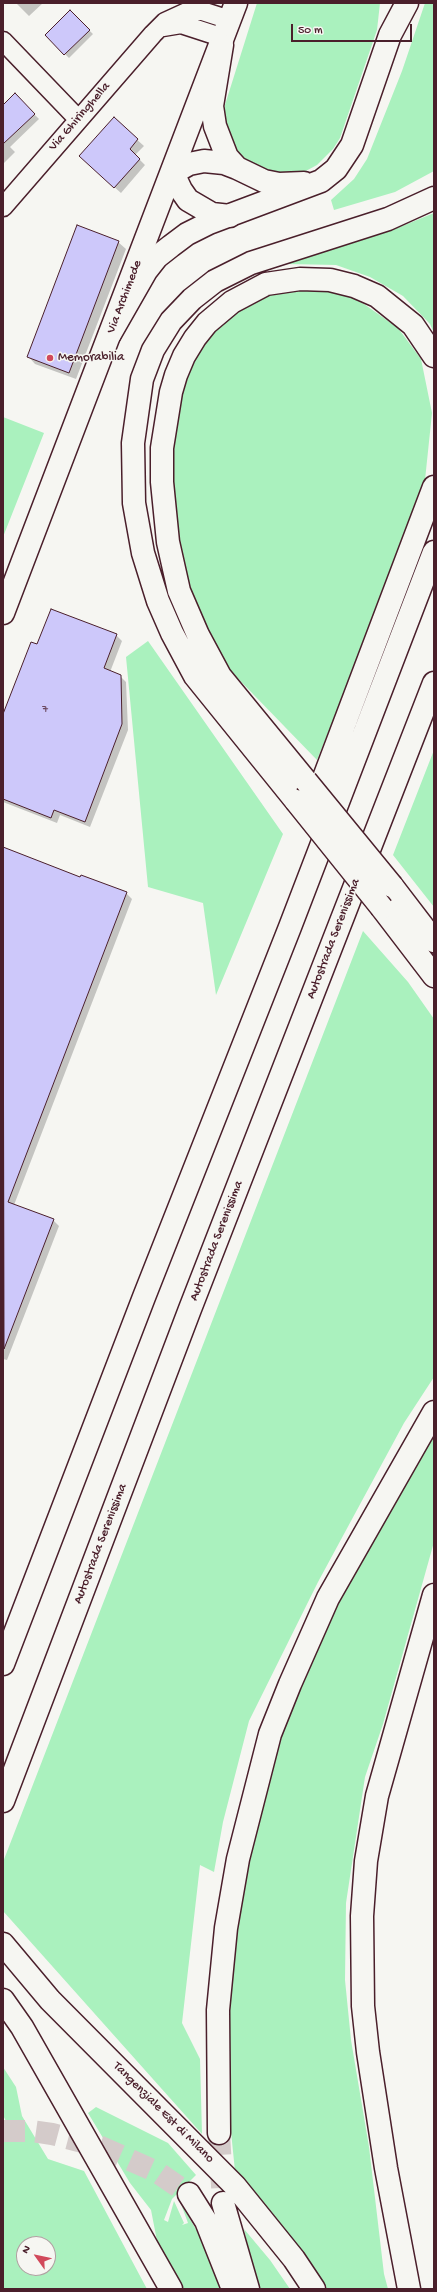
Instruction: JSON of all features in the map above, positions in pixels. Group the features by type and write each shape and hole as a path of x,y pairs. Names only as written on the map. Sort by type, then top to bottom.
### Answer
{"main road":[{"path":"390,34 391,3"},
{"path":"110,334 146,271 157,257 187,234 321,181 336,169 352,145 390,34 407,3"},
{"path":"228,27 212,106 220,143 228,157 237,168"},
{"name":"Via Archimede","path":"3,613 228,27"},
{"path":"230,216 212,214 188,200 172,173 189,164 204,161 224,163 264,181 279,184 321,181"},
{"path":"434,198 388,219 250,263 215,280 192,299 171,321 153,350 142,379 133,444 134,503 143,552 158,601 172,634 196,676 382,908 434,976"},
{"path":"434,356 413,325 377,296 354,286 330,280 300,279 266,284 232,302 207,323 195,338 184,356 176,375 170,397 162,448 162,482 168,542 179,591 198,636 220,676 392,886 434,941"},
{"path":"290,927 325,775 434,487"},
{"path":"3,1664 144,1297 290,927 434,552"},
{"name":"Autostrada Serenissima","path":"3,1801 190,1309 434,683"},
{"path":"218,2133 218,2010 226,1928 238,1859 270,1734 290,1684 328,1598 434,1412"},
{"path":"409,2289 387,2175 368,2052 363,2006 362,1916 366,1861 376,1796 434,1595"},
{"name":"Tangenziale Est di Milano","path":"3,1944 50,2000 235,2186 294,2258 314,2289"},
{"path":"3,2000 22,2027 171,2289"},
{"path":"189,2194 206,2221 233,2289"},
{"path":"223,2203 248,2289"}],"street":[{"name":"Via Ghiringhella","path":"3,207 158,28 176,16 189,11 202,11 228,27"},
{"path":"3,41 78,120"}],"green space":[{"path":"257,3 380,3 377,30 340,138 333,149 317,165 302,173 273,174 249,168 226,139 224,108"},
{"path":"425,3 434,3 434,171 395,192 334,210 331,200 354,179 367,159 402,71"},
{"path":"434,213 434,333 430,324 403,296 370,277 336,265 287,264 390,231"},
{"path":"301,288 320,289 344,294 364,304 398,328 421,359 432,413 425,480 413,523 317,760 220,660 194,603 178,537 173,472 176,411 190,363 204,341 224,320 257,297"},
{"path":"3,417 44,433 3,537"},
{"path":"148,641 283,834 216,995 203,903 148,887 126,657"},
{"path":"434,750 434,907 393,855"},
{"path":"363,931 408,982 434,1019 434,1377 404,1423 318,1582 249,1721 223,1822 214,1872 200,1865 182,2023 200,2059 202,2134 3,1911 3,1862"},
{"path":"434,1428 434,1542 383,1724 365,1777 346,1903 345,1980 351,2040 369,2147 384,2274 388,2289 326,2289 235,2171 227,2092 228,1989 242,1870 288,1709 339,1593"},
{"path":"3,2067 16,2087 22,2116 48,2159 84,2171 147,2289 3,2289 3,2139 13,2136 3,2115"},
{"path":"96,2107 168,2143 196,2175 172,2199 164,2220 168,2222 174,2201 184,2223 182,2225 188,2223 181,2204 204,2243 221,2289 179,2289 158,2246 151,2210 130,2183 88,2113"},
{"path":"244,2229 270,2260 290,2289 258,2289"}],"building":[{"path":"70,10 90,30 64,55 45,35"},
{"path":"15,93 35,114 3,144 3,105"},
{"path":"114,117 138,139 130,149 140,159 114,188 79,156"},
{"path":"77,225 119,241 69,373 27,357"},
{"path":"51,609 117,634 104,668 121,675 122,724 85,822 54,810 51,818 3,799 3,714 31,642 37,644"},
{"path":"3,847 80,877 81,875 127,892 8,1202 54,1219 4,1349"}],"tunnel":[{"path":"3,2131 31,2131 52,2134 101,2147 157,2172 189,2194"},
{"path":"219,2133 223,2203"}],"place":[{"name":"Memorabilia","path":"50,358"}]}
